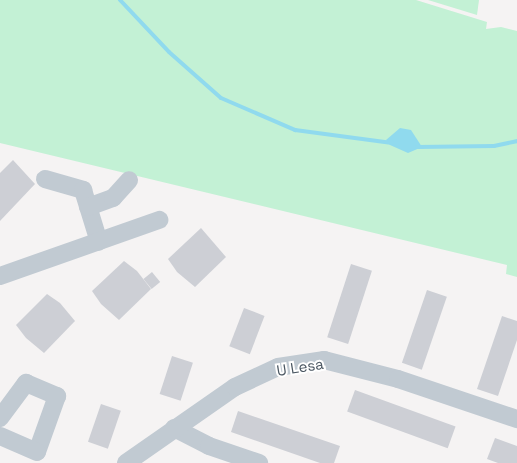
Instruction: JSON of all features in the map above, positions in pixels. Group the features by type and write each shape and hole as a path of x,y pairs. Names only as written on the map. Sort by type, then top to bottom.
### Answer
{"street":[{"path":"46,179 83,190 99,242"},
{"path":"88,207 113,198 129,180"},
{"path":"0,276 159,220"},
{"name":"U Lesa","path":"126,463 174,428 235,387 278,368 324,360 398,379 517,419"},
{"path":"0,418 26,383 57,396 37,452 0,436"},
{"path":"174,428 209,446 259,463"}],"green space":[{"path":"0,0 416,0 487,22 486,29 501,27 517,31 517,277 506,274 507,265 0,143"},
{"path":"428,0 479,0 477,15"}],"water":[{"path":"400,128 411,130 422,147 408,153 390,145 386,140"}],"building":[{"path":"13,160 35,184 0,221 0,173"},
{"path":"201,228 226,257 195,287 177,272 168,259"},
{"path":"124,261 137,271 151,289 119,320 101,304 92,291"},
{"path":"351,264 372,271 348,344 327,337"},
{"path":"152,272 160,282 152,289 143,279"},
{"path":"427,290 447,297 422,370 402,363"},
{"path":"47,294 60,303 75,321 44,353 26,338 16,325"},
{"path":"244,308 265,316 250,354 229,346"},
{"path":"502,316 517,321 517,340 498,396 477,389"},
{"path":"172,356 193,363 181,401 160,394"},
{"path":"355,390 456,427 448,448 347,412"},
{"path":"101,404 121,411 108,449 88,442"},
{"path":"238,411 340,446 334,463 320,463 231,432"},
{"path":"495,438 517,446 517,463 498,463 487,459"}],"waterway":[{"path":"120,0 169,52 221,98 295,130 392,143"},
{"path":"417,147 494,146 517,141"}]}
